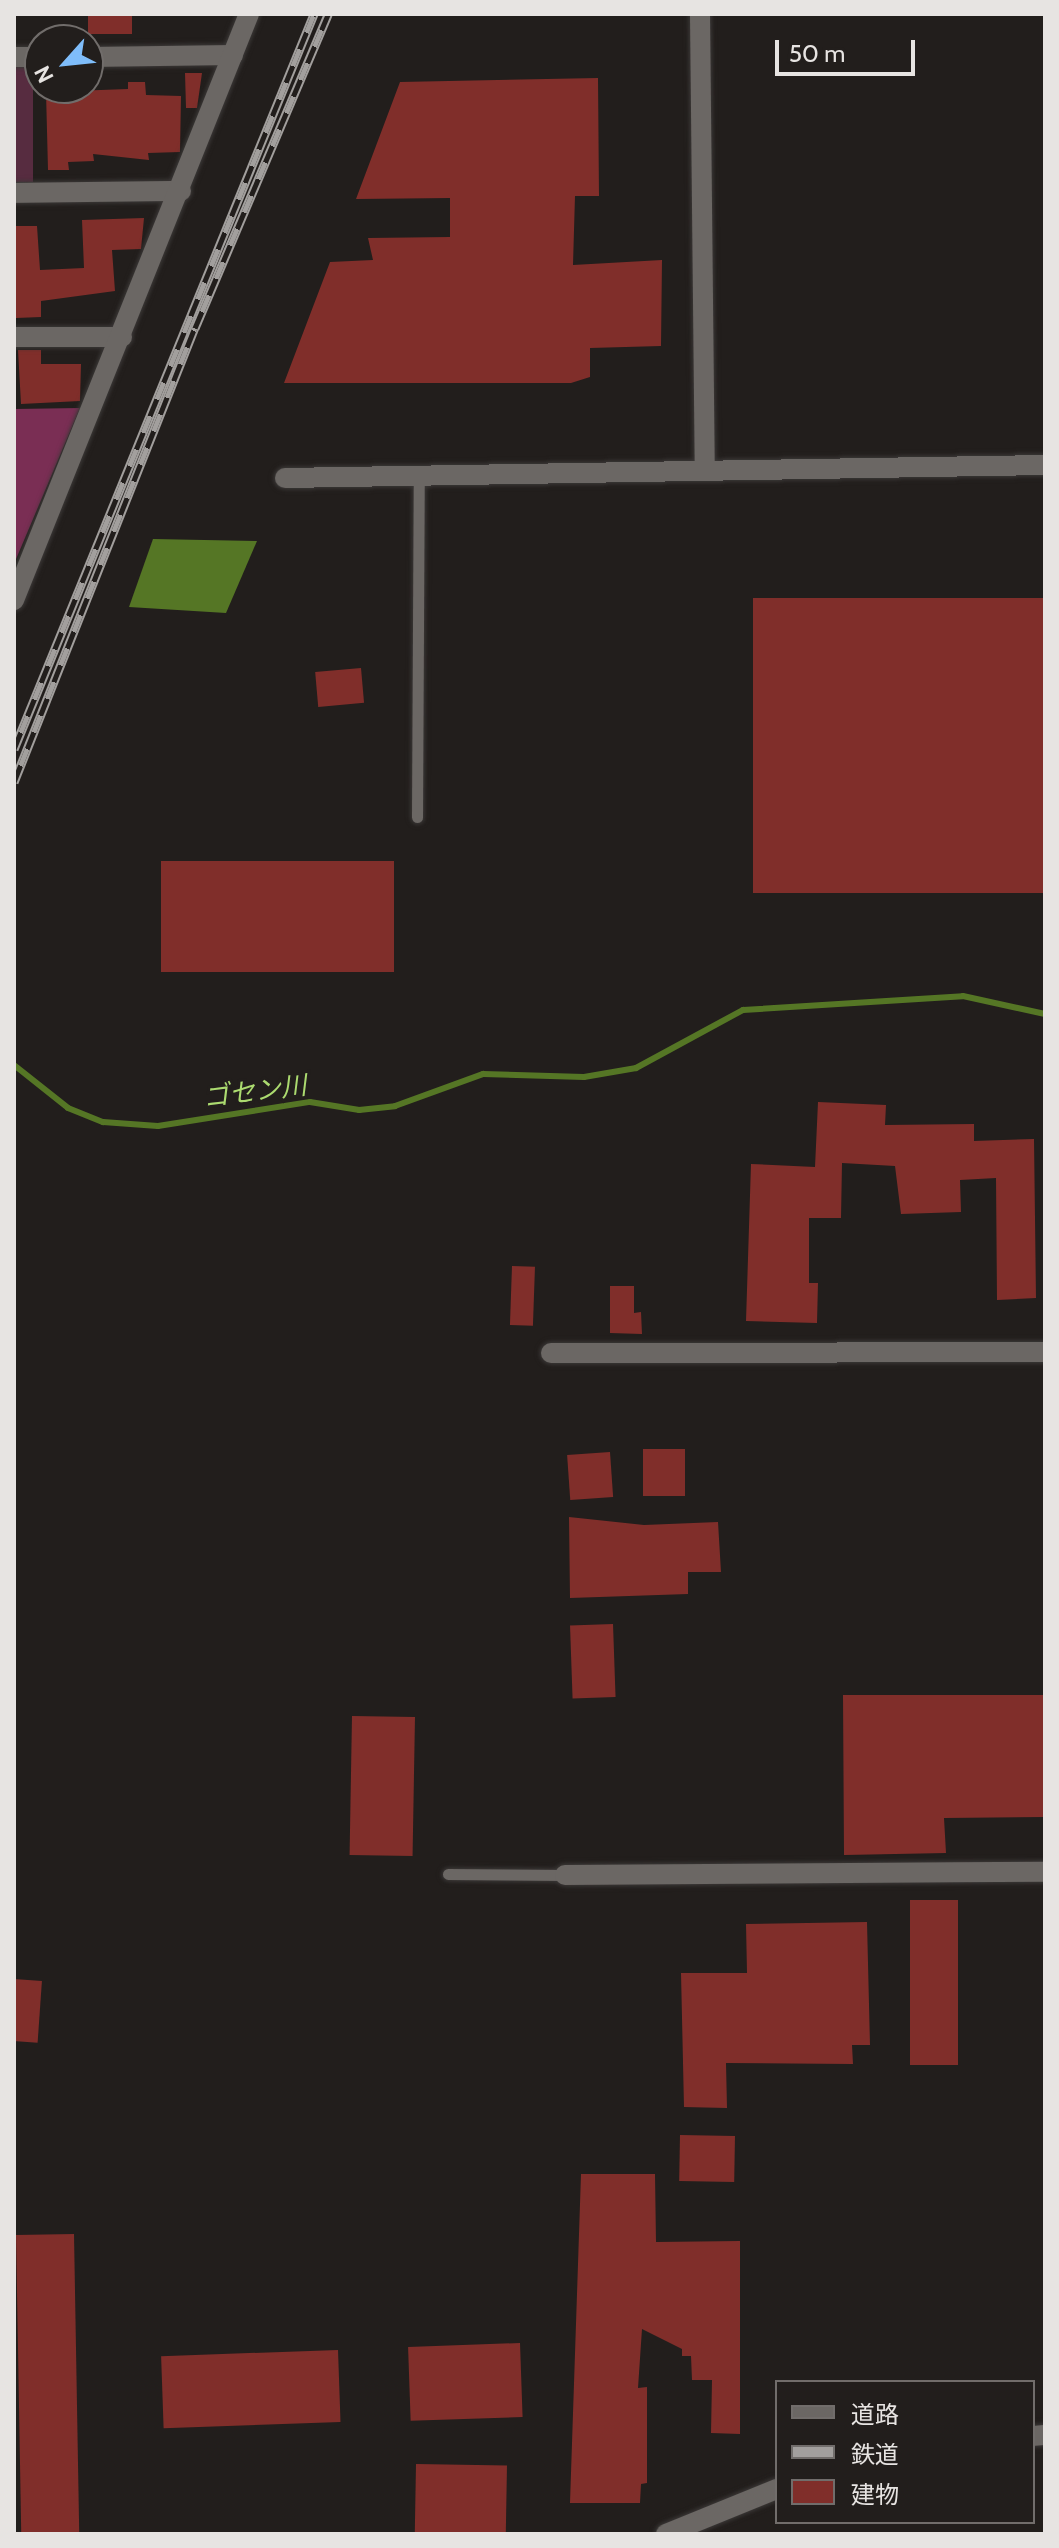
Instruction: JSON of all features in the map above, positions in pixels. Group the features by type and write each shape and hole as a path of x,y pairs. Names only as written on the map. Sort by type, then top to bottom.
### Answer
{"street":[{"path":"14,600 181,191 249,14"},
{"path":"700,14 705,471"},
{"path":"104,57 233,55"},
{"path":"14,193 181,191"},
{"path":"14,337 122,337"},
{"path":"285,478 1045,465"},
{"path":"551,1353 1045,1352"},
{"path":"565,1875 1045,1872"},
{"path":"666,2534 775,2490"}],"lane":[{"path":"417,817 419,476"},
{"path":"448,1874 565,1875"}],"shaded area":[{"path":"14,67 24,67 24,104 33,104 33,182 14,182"},
{"path":"80,408 14,564 14,409"},
{"path":"153,539 257,541 226,613 129,607"}],"building":[{"path":"88,14 132,14 132,34 104,34 104,24 88,24"},
{"path":"185,73 202,73 197,108 186,108"},
{"path":"598,78 599,196 575,196 573,265 662,260 661,346 590,348 590,377 571,383 284,383 330,262 373,260 368,238 450,237 450,198 356,199 400,82"},
{"path":"128,82 145,82 146,95 181,96 180,152 148,153 149,160 93,154 94,161 68,162 69,170 48,170 46,104 104,104 104,90 128,89"},
{"path":"144,218 141,249 112,250 115,291 41,301 41,317 16,318 14,226 37,226 40,270 84,268 82,220"},
{"path":"18,350 41,350 41,364 81,364 80,401 21,404"},
{"path":"753,598 1045,598 1045,893 753,893"},
{"path":"361,668 364,703 318,707 315,672"},
{"path":"161,861 394,861 394,972 161,972"},
{"path":"818,1102 886,1105 885,1125 974,1124 974,1141 1034,1139 1036,1298 997,1300 996,1178 960,1180 961,1212 901,1214 895,1166 842,1163 841,1218 809,1218 809,1283 818,1283 817,1323 746,1321 751,1164 815,1167"},
{"path":"512,1266 535,1267 533,1326 510,1325"},
{"path":"610,1286 634,1286 634,1313 641,1312 642,1334 610,1333"},
{"path":"643,1449 685,1449 685,1496 643,1496"},
{"path":"610,1452 613,1497 570,1500 567,1455"},
{"path":"569,1517 644,1525 718,1522 721,1572 688,1572 688,1594 570,1598"},
{"path":"613,1624 616,1697 573,1698 570,1626"},
{"path":"843,1695 1045,1695 1045,1817 944,1818 946,1853 844,1855"},
{"path":"352,1716 415,1717 413,1856 350,1855"},
{"path":"910,1900 958,1900 958,2065 910,2065"},
{"path":"867,1922 870,2045 852,2045 853,2064 726,2063 727,2108 684,2107 681,1973 747,1973 746,1924"},
{"path":"14,1979 42,1981 38,2043 14,2041"},
{"path":"680,2135 735,2136 734,2182 679,2181"},
{"path":"581,2174 655,2174 656,2242 740,2241 740,2434 711,2433 712,2380 692,2380 691,2356 682,2356 682,2349 642,2329 638,2388 647,2387 647,2483 641,2484 640,2503 570,2503"},
{"path":"74,2234 79,2534 21,2534 16,2235"},
{"path":"520,2343 523,2417 411,2421 408,2347"},
{"path":"338,2350 341,2422 164,2428 161,2356"},
{"path":"416,2464 507,2466 506,2534 415,2534"}],"waterway":[{"name":"ゴセン川","path":"14,1065 68,1108 103,1122 158,1126 310,1102 359,1110 395,1106 483,1074 584,1077 636,1068 743,1010 963,996 1045,1014"}],"railway":[{"path":"14,749 314,14"},
{"path":"14,782 195,328 328,14"}]}
